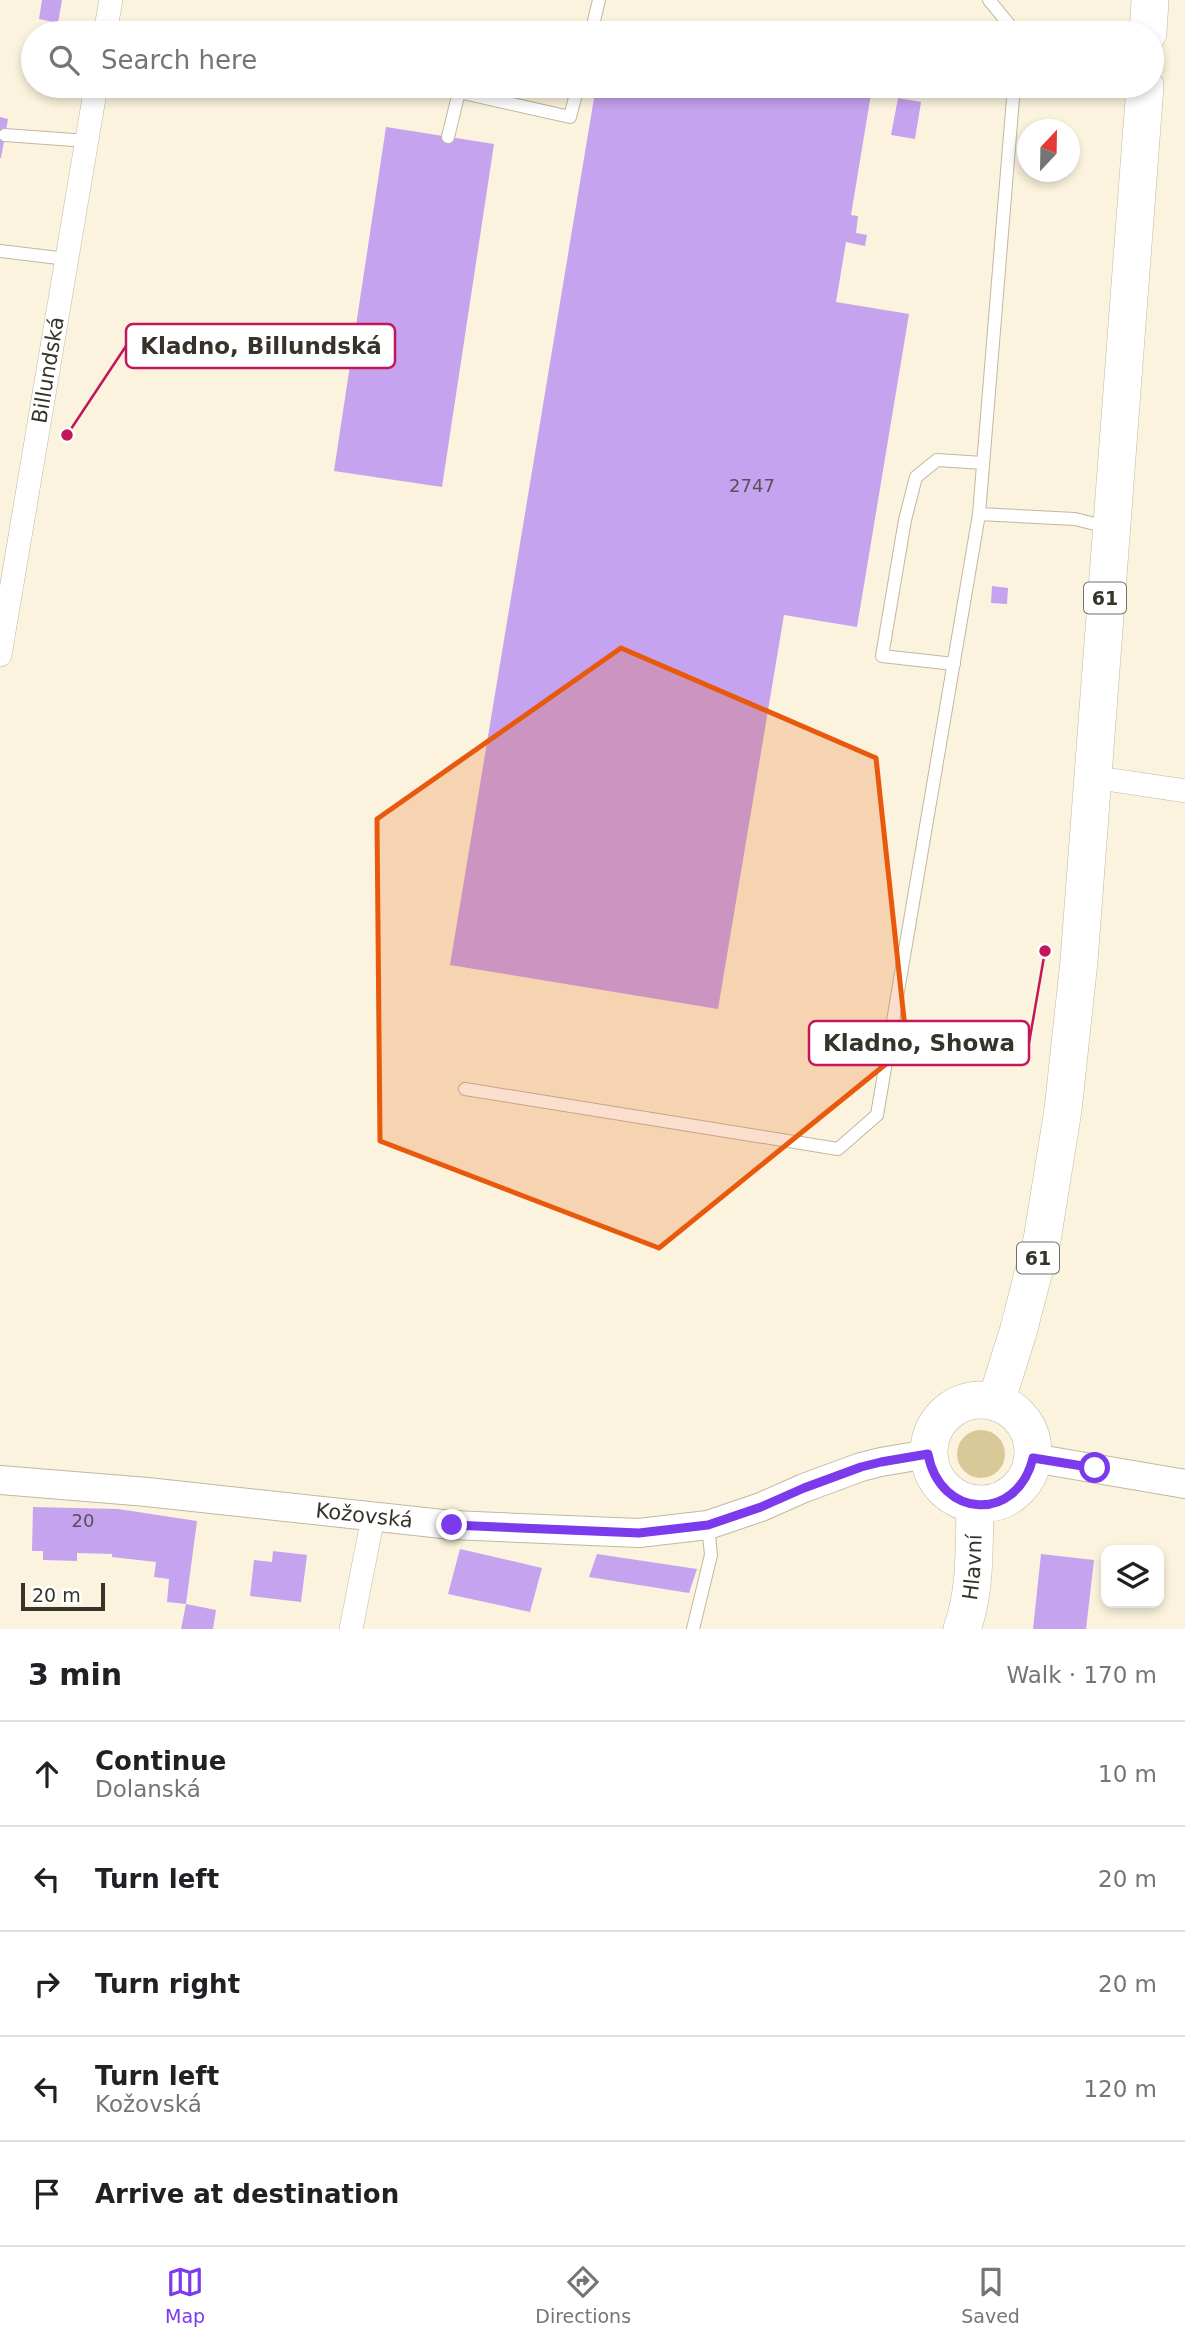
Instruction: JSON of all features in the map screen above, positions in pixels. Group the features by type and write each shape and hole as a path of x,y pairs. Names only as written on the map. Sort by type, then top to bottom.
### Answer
{"main road":[{"path":"1149,21 1150,0"},
{"name":"61","path":"996,1402 1032,1281 1051,1196 1063,1110 1079,961 1144,98"},
{"path":"976,1399 996,1402 1012,1410 1025,1423 1032,1440 1033,1458 1030,1471 1014,1493 989,1504 975,1505 948,1494 937,1482 930,1469 930,1434 941,1417 957,1405 976,1399"},
{"name":"Hlavní","path":"962,1629 967,1612 974,1555 975,1505"}],"street":[{"path":"107,21 111,0"},
{"name":"Billundská","path":"0,655 94,98"},
{"path":"1092,777 1185,791"},
{"name":"Kožovská","path":"0,1480 491,1527 639,1533 708,1525 861,1467 928,1454"},
{"path":"1033,1458 1185,1484"},
{"path":"351,1629 373,1517"}],"lane":[{"path":"594,21 599,0"},
{"path":"989,0 1006,21"},
{"path":"448,136 458,98"},
{"path":"486,98 570,117 575,98"},
{"path":"465,1089 838,1149 877,1115 979,514 1013,98"},
{"path":"5,135 87,141"},
{"path":"0,251 67,259"},
{"path":"954,664 882,656 905,520 916,477 937,460 983,463"},
{"path":"979,514 1075,519 1111,528"},
{"path":"693,1629 711,1555 708,1525"}],"highlighted area":[{"path":"621,648 876,758 907,1047 659,1248 380,1141 377,819"}],"shaded area":[{"path":"981,1430 998,1437 1005,1454 998,1471 981,1478 964,1471 957,1454 964,1437"}],"building":[{"path":"42,0 62,0 58,21 39,19"},
{"path":"594,98 870,98 851,215 858,216 856,233 867,235 865,246 846,242 836,302 909,314 857,627 784,615 718,1009 450,965"},
{"path":"898,98 921,102 915,139 891,135"},
{"path":"0,117 8,119 1,158 0,158"},
{"path":"386,127 494,144 442,487 334,471"},
{"path":"992,586 1008,588 1007,604 991,603"},
{"path":"33,1507 118,1509 197,1521 186,1604 167,1602 169,1579 154,1577 156,1562 112,1557 112,1554 77,1553 77,1561 43,1560 43,1551 32,1551"},
{"path":"460,1549 542,1568 530,1612 448,1594"},
{"path":"273,1551 307,1555 301,1602 250,1596 254,1560 272,1562"},
{"path":"597,1554 697,1569 689,1593 589,1577"},
{"path":"1041,1554 1094,1560 1086,1629 1033,1629"},
{"path":"186,1604 216,1610 213,1629 181,1629"}],"place":[{"name":"Kladno, Billundská","path":"67,435"},
{"name":"Kladno, Showa","path":"1045,951"}],"route":[{"path":"452,1525 639,1533 674,1531 727,1520 861,1467 928,1454 930,1469 948,1494 975,1505 1002,1500 1014,1493 1030,1471 1033,1458 1095,1468"}]}
